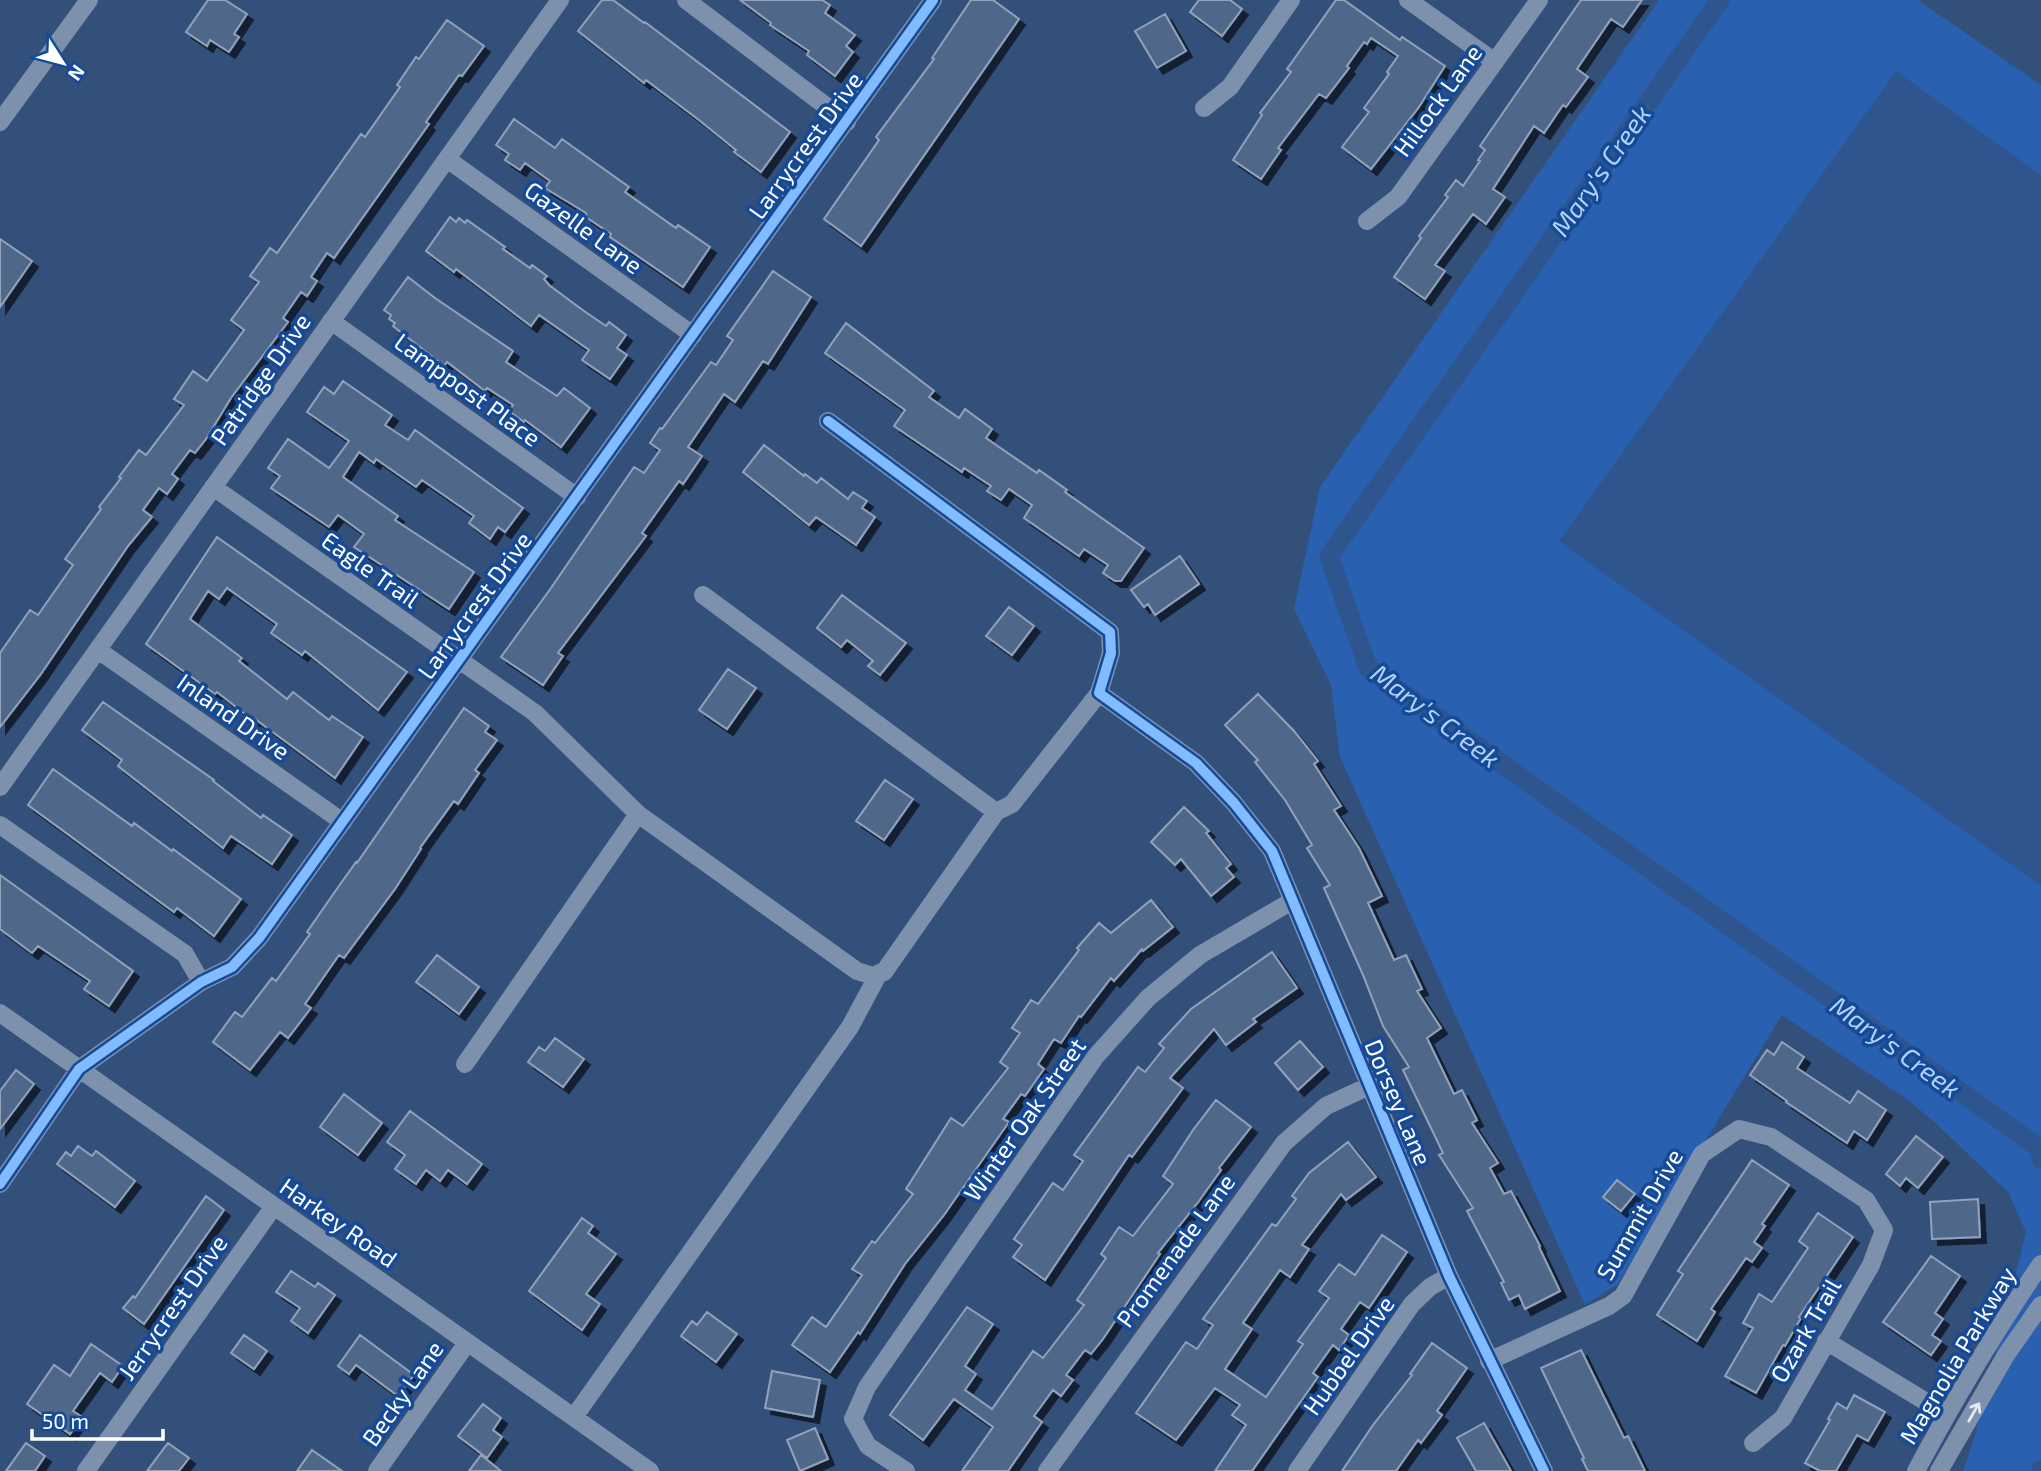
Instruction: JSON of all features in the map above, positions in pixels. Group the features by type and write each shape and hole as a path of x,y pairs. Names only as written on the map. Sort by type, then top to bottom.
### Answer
{"street":[{"path":"0,122 89,0"},
{"name":"Patridge Drive","path":"0,787 560,0"},
{"path":"686,0 847,122"},
{"name":"Larrycrest Drive","path":"0,1184 79,1069 201,982 232,967 259,938 933,0"},
{"path":"1204,108 1230,87 1291,0"},
{"path":"1408,0 1495,62"},
{"name":"Hillock Lane","path":"1367,221 1398,197 1539,0"},
{"name":"Gazelle Lane","path":"447,159 694,335"},
{"name":"Lamppost Place","path":"331,321 577,497"},
{"path":"574,1417 850,1027 879,973 884,972 996,812 1012,804 1099,693 1111,653 1110,632 828,421"},
{"name":"Eagle Trail","path":"213,487 535,713 638,814 857,971 873,975 879,973"},
{"path":"703,596 996,812"},
{"name":"Inland Drive","path":"98,650 343,822"},
{"name":"Dorsey Lane","path":"1099,693 1196,763 1234,803 1272,851 1449,1276 1544,1471"},
{"path":"465,1064 638,814"},
{"path":"0,825 185,954 201,982"},
{"name":"Winter Oak Street","path":"906,1471 868,1446 853,1419 867,1387 1096,1056 1148,998 1200,955 1292,901"},
{"name":"Harkey Road","path":"0,1013 650,1471"},
{"name":"Promenade Lane","path":"1047,1471 1284,1143 1326,1106 1369,1086"},
{"name":"Summit Drive","path":"1489,1362 1608,1306 1623,1296 1702,1154 1739,1129 1771,1137 1866,1200 1884,1230"},
{"name":"Jerrycrest Drive","path":"86,1471 274,1206"},
{"name":"Ozark Trail","path":"1753,1443 1783,1418 1871,1265 1884,1230"},
{"name":"Magnolia Parkway","path":"1916,1471 1946,1414 2041,1264"},
{"name":"Hubbel Drive","path":"1297,1471 1412,1304 1430,1287 1449,1276"},
{"name":"Magnolia Parkway","path":"1939,1471 2006,1355 2041,1305"},
{"path":"1826,1341 1946,1414"},
{"name":"Becky Lane","path":"377,1471 467,1343"}],"shaded area":[{"path":"1659,0 1918,0 2041,85 2041,1471 1963,1471 1975,1436 2026,1232 2008,1192 1908,1100 1782,1015 1618,1284 1585,1305 1340,757 1331,685 1294,609 1320,487"},
{"path":"1896,71 2041,175 2041,886 1559,541"}],"building":[{"path":"208,0 225,0 247,14 234,34 239,37 229,52 210,40 207,46 186,32"},
{"path":"602,0 613,0 645,22 790,132 761,172 699,120 646,80 644,83 578,31"},
{"path":"740,0 822,0 830,5 825,13 855,35 846,46 853,52 835,76 807,55 809,51 770,25 771,23"},
{"path":"971,0 993,0 1019,19 861,246 824,219 879,140 876,137 934,59 932,58"},
{"path":"1199,0 1230,0 1242,9 1222,36 1190,12"},
{"path":"1336,0 1344,0 1400,40 1402,37 1445,66 1419,107 1371,169 1342,147 1369,112 1364,108 1389,74 1387,72 1398,56 1371,38 1367,44 1364,42 1347,66 1349,68 1326,98 1319,94 1278,148 1281,150 1261,179 1233,160 1262,115 1260,113 1291,72 1287,69"},
{"path":"1581,0 1642,0 1623,27 1611,19 1577,69 1588,77 1566,107 1563,105 1544,133 1534,126 1493,189 1505,197 1486,224 1473,214 1435,265 1445,271 1425,299 1394,277 1421,238 1419,236 1448,197 1445,195 1456,180 1463,186 1480,161 1478,160 1485,150 1480,146"},
{"path":"1165,14 1186,51 1157,68 1135,31"},
{"path":"447,20 484,46 462,76 459,75 426,122 429,124 334,258 327,253 311,277 317,281 307,296 301,292 283,318 288,322 231,398 206,439 195,453 190,450 172,474 178,479 167,494 159,488 143,510 152,517 128,546 41,674 0,727 0,653 30,610 38,615 73,565 65,559 139,450 146,455 184,405 174,399 193,371 207,381 244,330 231,320 259,282 250,276 270,248 277,253 361,134 365,137 400,87 397,85 416,57 419,59"},
{"path":"514,119 555,148 562,139 629,187 625,192 676,228 678,225 710,247 683,287 610,237 611,234 586,217 586,213 545,188 550,181 525,163 520,170 505,160 509,154 496,145"},
{"path":"450,217 456,222 459,218 465,223 467,220 530,268 532,265 547,276 544,279 549,285 584,311 606,326 609,322 626,335 617,348 627,355 610,379 582,360 589,350 539,315 531,326 456,269 454,272 426,251"},
{"path":"0,239 32,261 0,307"},
{"path":"773,271 811,297 768,364 763,361 735,402 724,394 688,447 702,456 683,484 679,481 642,533 646,536 558,653 563,656 543,685 501,657 634,467 644,473 660,450 650,443 711,362 716,365 733,340 727,336"},
{"path":"408,277 513,351 506,362 557,396 564,388 590,408 561,447 509,411 513,405 487,388 485,391 447,362 444,366 393,326 395,323 389,319 391,315 384,310"},
{"path":"846,323 934,391 929,397 959,418 965,409 992,429 986,438 1037,473 1039,470 1067,490 1065,492 1144,548 1121,581 1115,581 1103,573 1108,565 1084,549 1079,556 1024,518 1032,505 1009,489 1001,500 987,491 991,486 964,468 962,472 894,426 905,410 825,353"},
{"path":"343,381 392,415 385,425 408,440 415,430 523,508 505,532 498,527 490,539 469,523 474,516 422,480 416,487 376,459 374,463 359,452 343,477 398,516 395,520 474,572 449,609 354,547 364,534 338,515 329,527 271,488 280,476 268,468 288,439 329,468 349,441 307,412 324,387 334,394"},
{"path":"764,445 804,476 805,474 817,483 821,478 848,499 853,492 867,501 862,508 875,517 856,545 816,517 809,525 743,472"},
{"path":"217,537 407,672 378,710 305,651 302,655 271,633 277,624 227,588 219,599 208,591 190,619 242,658 239,661 287,699 293,692 329,720 332,716 363,737 335,778 146,644"},
{"path":"1180,556 1199,584 1155,615 1148,604 1144,607 1131,590"},
{"path":"842,595 906,643 880,675 868,666 873,661 847,640 841,647 817,628"},
{"path":"1009,607 1034,626 1012,655 986,636"},
{"path":"728,669 756,688 727,729 699,710"},
{"path":"1258,694 1294,731 1318,761 1314,764 1341,806 1334,810 1359,848 1382,896 1368,903 1394,960 1406,955 1422,989 1417,991 1441,1028 1427,1038 1454,1094 1462,1090 1477,1120 1472,1123 1498,1163 1490,1168 1504,1194 1511,1191 1560,1291 1525,1309 1519,1295 1509,1300 1501,1283 1504,1282 1467,1211 1473,1208 1439,1155 1443,1153 1403,1070 1409,1067 1383,1026 1324,888 1330,885 1307,848 1312,845 1285,800 1255,762 1258,760 1225,725"},
{"path":"103,702 214,780 261,818 263,815 292,835 272,864 231,836 223,848 118,766 122,760 82,730"},
{"path":"464,708 489,726 485,732 497,740 475,770 479,773 458,804 454,801 395,889 344,958 339,955 305,1004 311,1008 288,1038 280,1032 250,1070 213,1042 235,1012 242,1017 272,978 276,981 310,934 307,932"},
{"path":"53,769 132,826 134,823 172,851 173,849 241,899 214,936 177,908 174,912 28,805"},
{"path":"885,780 913,799 884,840 856,821"},
{"path":"1184,807 1209,831 1206,833 1231,864 1226,868 1234,877 1211,896 1181,859 1175,865 1151,842"},
{"path":"0,875 133,971 109,1006 84,989 90,981 38,946 32,953 0,929"},
{"path":"1151,900 1173,927 1143,951 1142,949 1114,981 1111,978 1081,1017 1079,1016 1061,1043 1054,1039 1038,1064 1044,1069 1025,1096 1021,1094 1003,1119 1009,1122 944,1215 905,1264 860,1334 858,1332 830,1372 792,1345 812,1317 826,1327 862,1275 852,1269 872,1241 875,1243 913,1194 906,1189 951,1118 963,1126 1008,1068 1000,1062 1020,1033 1012,1028 1031,1000 1038,1004 1079,950 1077,948 1099,923 1111,933"},
{"path":"1272,952 1297,988 1253,1019 1256,1022 1226,1045 1214,1029 1170,1078 1183,1088 1132,1157 1129,1155 1045,1280 1013,1257 1022,1245 1014,1239 1053,1183 1063,1190 1083,1161 1074,1155 1138,1067 1145,1072 1164,1048 1159,1044 1191,1009"},
{"path":"437,955 479,987 459,1014 416,982"},
{"path":"555,1038 584,1059 563,1087 528,1062 539,1047 545,1051"},
{"path":"1300,1041 1323,1067 1298,1090 1275,1063"},
{"path":"1782,1042 1804,1057 1797,1068 1850,1103 1858,1091 1886,1110 1867,1140 1854,1131 1847,1143 1750,1075 1767,1050 1774,1055"},
{"path":"16,1070 34,1084 0,1129 0,1091"},
{"path":"344,1094 382,1123 358,1155 320,1127"},
{"path":"1216,1100 1251,1127 1219,1168 1221,1170 1199,1201 1158,1253 1160,1254 1103,1339 1091,1354 1085,1350 1066,1375 1073,1380 1061,1396 1053,1390 1034,1416 1042,1422 1008,1471 962,1471 993,1427 954,1399 923,1440 890,1415 967,1307 993,1324 965,1366 976,1374 965,1390 992,1409 1033,1351 1043,1358 1084,1305 1077,1300 1106,1258 1101,1254 1119,1227 1133,1236 1173,1184 1163,1176"},
{"path":"410,1111 482,1164 467,1184 448,1170 440,1181 426,1170 416,1184 395,1169 405,1155 387,1142"},
{"path":"1916,1136 1943,1157 1918,1188 1906,1178 1900,1186 1886,1174"},
{"path":"1348,1142 1376,1177 1346,1200 1341,1194 1302,1245 1309,1249 1290,1277 1280,1270 1243,1323 1252,1329 1225,1369 1266,1397 1303,1344 1298,1341 1329,1298 1319,1291 1339,1264 1355,1275 1382,1235 1407,1252 1369,1308 1360,1302 1341,1329 1349,1335 1339,1350 1333,1345 1313,1373 1318,1377 1252,1471 1215,1471 1246,1425 1232,1415 1240,1405 1215,1388 1176,1440 1136,1413 1186,1342 1197,1349 1213,1325 1203,1319 1272,1224 1276,1226 1296,1199 1292,1196 1309,1173"},
{"path":"78,1146 92,1156 96,1151 135,1181 115,1207 57,1164 66,1152 71,1156"},
{"path":"1752,1160 1789,1185 1762,1224 1765,1226 1754,1242 1762,1248 1752,1262 1746,1258 1711,1309 1715,1312 1697,1341 1657,1315 1683,1274 1678,1271"},
{"path":"1617,1180 1635,1194 1621,1211 1603,1197"},
{"path":"206,1196 224,1210 144,1324 123,1308 133,1296 135,1298"},
{"path":"1978,1199 1980,1237 1932,1239 1930,1202"},
{"path":"1818,1213 1853,1237 1799,1317 1801,1318 1756,1393 1725,1376 1753,1328 1743,1323 1759,1294 1772,1302 1808,1248 1799,1241"},
{"path":"582,1218 593,1226 588,1233 616,1254 586,1294 600,1304 582,1330 529,1291"},
{"path":"1931,1256 1960,1276 1935,1313 1943,1319 1932,1335 1941,1341 1931,1355 1883,1322"},
{"path":"291,1271 315,1287 318,1283 335,1295 308,1333 291,1321 300,1308 276,1292"},
{"path":"707,1312 737,1334 716,1362 681,1336 692,1321 697,1325"},
{"path":"244,1335 267,1351 254,1369 231,1353"},
{"path":"360,1335 414,1375 398,1396 356,1365 349,1374 338,1366"},
{"path":"1432,1343 1467,1368 1437,1411 1442,1415 1421,1443 1418,1440 1396,1471 1342,1471 1412,1375 1410,1374"},
{"path":"91,1344 123,1366 112,1382 100,1373 73,1411 82,1417 70,1434 27,1404 54,1365 70,1376"},
{"path":"1581,1350 1624,1438 1628,1436 1645,1471 1588,1471 1541,1368"},
{"path":"772,1371 820,1380 813,1417 765,1408"},
{"path":"1854,1395 1885,1412 1868,1441 1857,1435 1836,1471 1820,1471 1805,1463 1837,1403 1847,1409"},
{"path":"483,1404 501,1418 493,1430 502,1437 487,1458 458,1436"},
{"path":"1484,1423 1511,1471 1476,1471 1457,1438"},
{"path":"815,1428 828,1459 800,1471 787,1440"},
{"path":"26,1443 45,1456 35,1471 6,1471"},
{"path":"168,1443 189,1458 179,1471 147,1471"},
{"path":"312,1450 342,1471 297,1471"},
{"path":"481,1455 501,1471 469,1471"}],"waterway":[{"name":"Mary's Creek","path":"1720,0 1329,556 1368,668 2038,1147 2041,1159"}],"cycle path":[{"path":"0,1184 79,1069 201,982 232,967 259,938 933,0"},
{"path":"828,421 1110,632 1111,653 1099,693 1196,763 1234,803 1272,851 1449,1276 1544,1471"}]}
